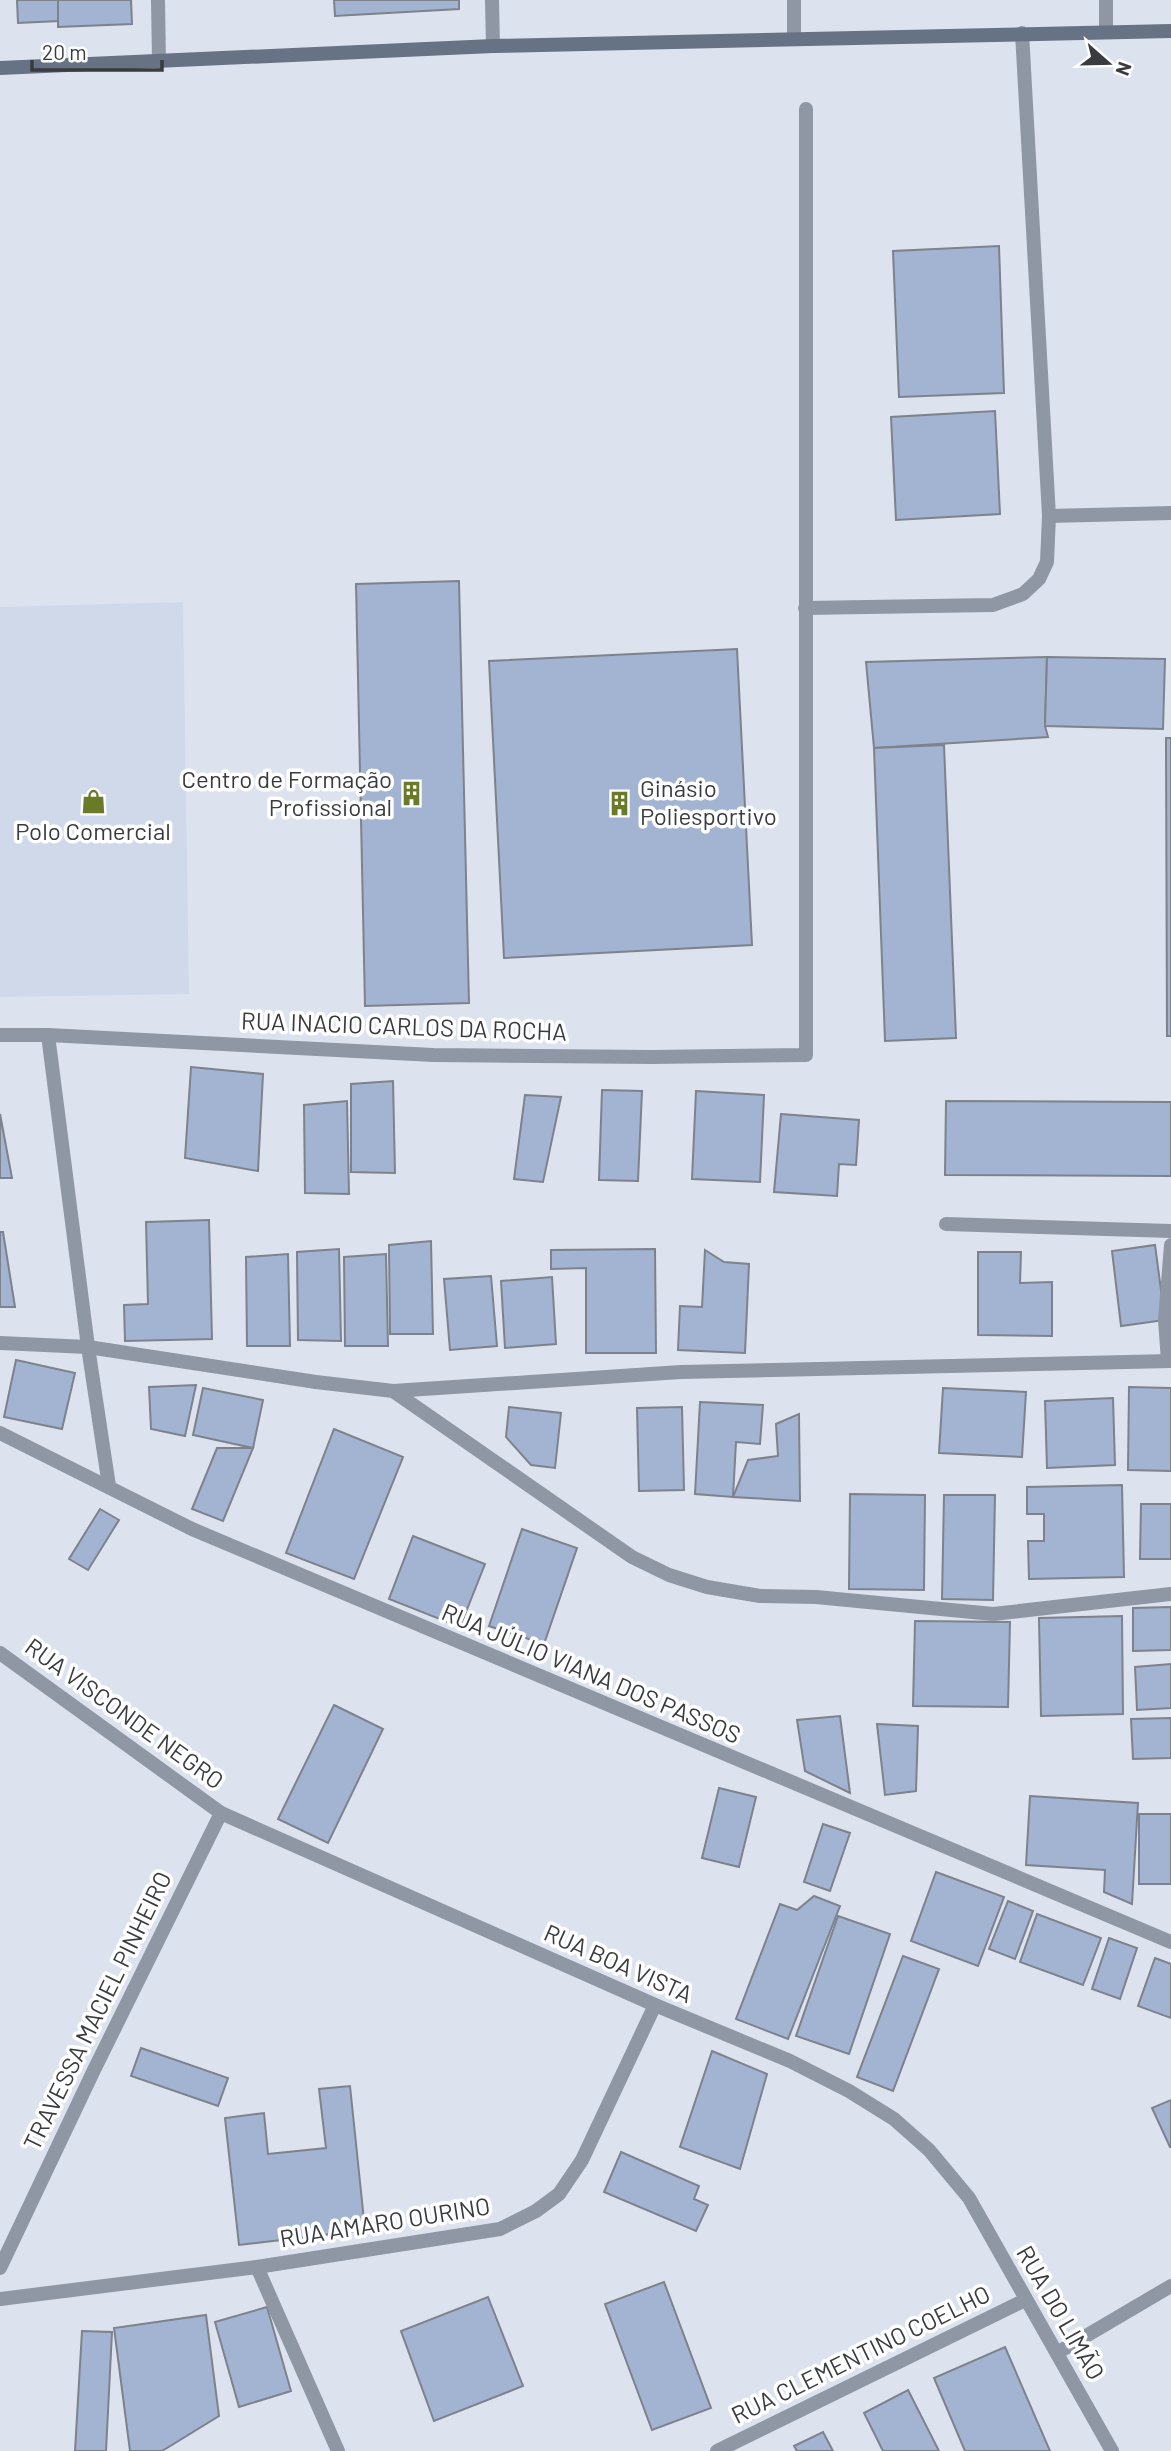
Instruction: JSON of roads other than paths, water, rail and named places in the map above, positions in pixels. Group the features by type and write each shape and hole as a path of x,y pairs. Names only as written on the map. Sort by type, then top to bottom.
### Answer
{"street":[{"path":"158,0 159,62"},
{"path":"492,0 493,46"},
{"path":"794,0 794,38"},
{"path":"1106,0 1106,32"},
{"path":"0,68 493,46 1171,31"},
{"path":"806,109 805,608 993,605 1023,594 1040,579 1047,562 1049,516 1022,33"},
{"path":"1049,516 1171,513"},
{"name":"RUA INACIO CARLOS DA ROCHA","path":"0,1035 48,1035 433,1055 806,1055 805,608"},
{"path":"48,1035 109,1486"},
{"path":"946,1224 1171,1231"},
{"path":"0,1343 88,1346 316,1382 393,1391 681,1372 1170,1361 1165,1320 1171,1245"},
{"path":"393,1391 632,1557 668,1574 707,1587 760,1596 816,1597 993,1614 1171,1594"},
{"name":"RUA JÚLIO VIANA DOS PASSOS","path":"0,1433 204,1534 1171,1942"},
{"name":"RUA VISCONDE NEGRO","path":"0,1653 221,1812"},
{"name":"RUA BOA VISTA","path":"221,1812 655,2006 790,2061 849,2091 894,2119 929,2150 969,2198"},
{"name":"TRAVESSA MACIEL PINHEIRO","path":"0,2268 93,2070 221,1812"},
{"path":"1151,1933 1171,1927"},
{"name":"RUA AMARO OURINO","path":"0,2299 257,2267 500,2229 536,2211 559,2194 582,2160 655,2006"},
{"name":"RUA DO LIMÃO","path":"969,2198 1112,2451"},
{"path":"257,2267 338,2451"},
{"path":"1057,2353 1171,2286"},
{"name":"RUA CLEMENTINO COELHO","path":"717,2451 1025,2300"}],"place":[{"name":"Centro de Formação Profissional","path":"412,794"},
{"name":"Polo Comercial","path":"93,801"},
{"name":"Ginásio Poliesportivo","path":"620,803"}]}
